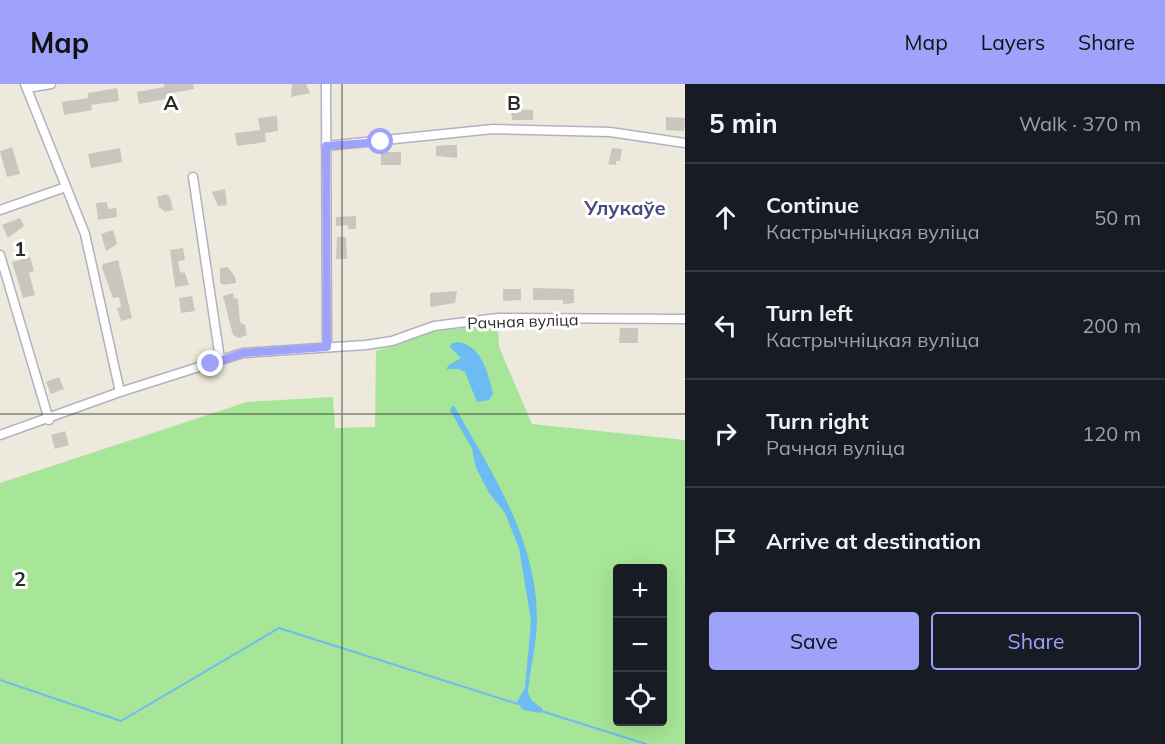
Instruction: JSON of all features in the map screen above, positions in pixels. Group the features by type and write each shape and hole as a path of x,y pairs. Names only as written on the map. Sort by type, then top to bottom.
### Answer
{"street":[{"path":"51,84 26,86 85,234 120,392"},
{"path":"326,84 327,347"},
{"path":"326,146 493,129 610,132 685,143"},
{"path":"193,177 220,359"},
{"path":"0,210 66,187"},
{"path":"0,255 49,420"},
{"name":"Рачная вуліца","path":"0,435 49,420 120,392 243,353 366,345 392,341 434,326 498,318 685,319"}],"green space":[{"path":"498,324 499,347 532,424 685,440 685,744 0,744 0,483 247,402 333,397 335,428 375,427 376,351 435,331"}],"water":[{"path":"458,342 473,349 483,362 493,393 489,400 477,402 465,372 459,369 446,369 461,358 450,347 452,343"},
{"path":"452,406 455,407 510,508 529,562 535,590 537,619 528,692 531,700 543,709 540,713 523,710 517,702 525,688 531,621 519,548 505,513 489,493 476,468 472,449 450,410"}],"building":[{"path":"164,84 193,84 194,89 166,94 166,99 139,104 137,92 164,87"},
{"path":"292,84 306,84 310,93 291,97"},
{"path":"117,88 119,101 91,105 92,110 64,115 62,102 88,98 88,93"},
{"path":"511,110 533,110 533,120 512,120"},
{"path":"277,116 278,131 265,133 266,142 237,146 235,133 260,130 258,118"},
{"path":"666,117 685,118 684,131 666,130"},
{"path":"457,145 457,158 436,156 436,146"},
{"path":"12,147 20,174 7,177 0,151"},
{"path":"120,148 122,162 91,168 88,154"},
{"path":"612,148 622,149 620,161 616,161 616,165 608,164"},
{"path":"381,152 401,152 401,165 381,165"},
{"path":"225,189 227,205 218,206 212,192"},
{"path":"166,194 170,197 173,210 165,212 159,207 157,197"},
{"path":"107,202 108,209 116,208 117,217 98,220 96,203"},
{"path":"356,216 356,229 348,229 348,225 336,226 336,217"},
{"path":"20,218 24,226 8,238 2,225"},
{"path":"113,230 117,244 106,251 101,234"},
{"path":"337,237 346,237 347,259 336,259"},
{"path":"183,248 185,260 178,261 180,272 185,273 189,285 175,287 170,250"},
{"path":"30,257 34,271 29,273 35,295 23,298 12,262"},
{"path":"118,260 132,318 121,321 117,308 121,307 119,297 113,298 102,268 103,264"},
{"path":"228,267 236,283 223,285 220,282 220,268"},
{"path":"533,288 574,289 574,303 563,304 563,300 533,300"},
{"path":"503,289 521,289 521,300 503,301"},
{"path":"457,291 455,303 430,307 430,293"},
{"path":"233,293 234,298 238,299 240,322 245,325 247,335 239,338 233,335 223,296"},
{"path":"192,296 195,311 181,313 179,298"},
{"path":"620,328 638,328 638,343 619,343"},
{"path":"59,377 64,389 51,394 46,382"},
{"path":"65,431 69,445 55,449 51,435"}],"waterway":[{"path":"0,680 121,721 279,628 518,704"},
{"path":"541,711 646,744"}],"district":[{"name":"Улукаўе","path":"625,207"}],"route":[{"path":"211,364 220,359 243,353 327,347 326,146 381,142"}]}
